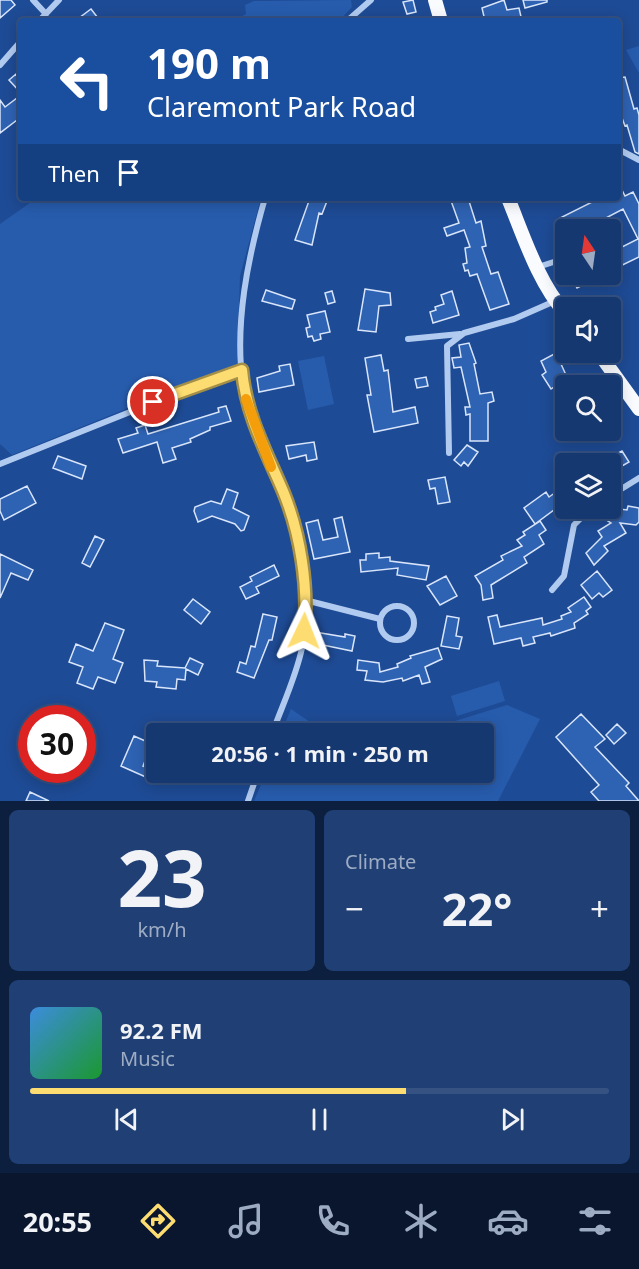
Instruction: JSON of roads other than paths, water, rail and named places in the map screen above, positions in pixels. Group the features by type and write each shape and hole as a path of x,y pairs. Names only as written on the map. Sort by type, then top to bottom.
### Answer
{"main road":[{"path":"435,0 440,18"},
{"path":"509,201 537,268 555,300"},
{"path":"606,363 639,410"}],"street":[{"path":"33,0 46,14"},
{"path":"42,18 59,0"},
{"path":"350,18 371,0"},
{"path":"0,65 18,44"},
{"path":"621,151 639,160"},
{"path":"264,201 246,279 242,370 254,425 283,492 295,528 305,600 302,649 276,723"},
{"path":"537,268 555,262"},
{"path":"408,339 464,333 514,319 555,300"},
{"path":"449,453 447,346 464,333"},
{"path":"0,464 242,370"},
{"path":"621,489 639,478"},
{"path":"552,590 564,576 574,525 580,519"},
{"path":"305,600 380,619"},
{"path":"400,606 410,613 413,628 404,639 393,640 381,630 380,619 390,608 400,606"},
{"path":"248,801 254,783"}]}
